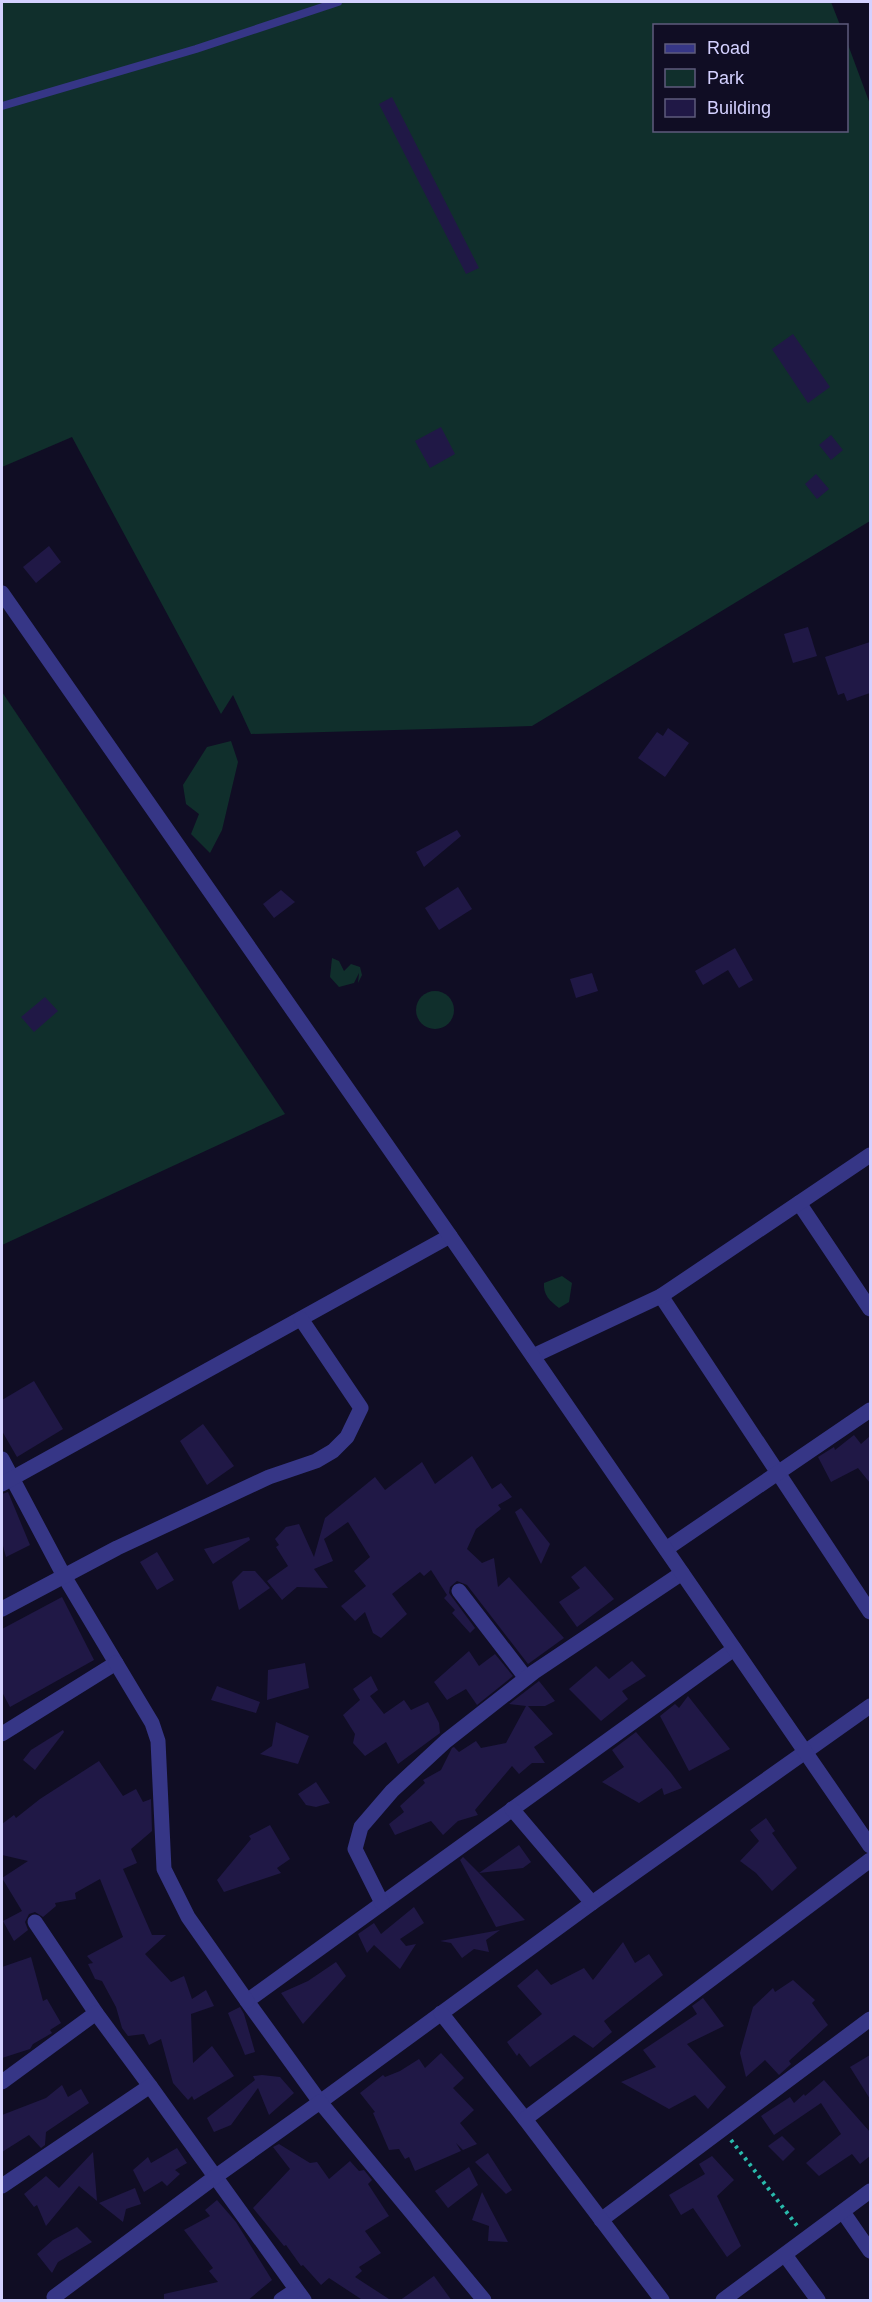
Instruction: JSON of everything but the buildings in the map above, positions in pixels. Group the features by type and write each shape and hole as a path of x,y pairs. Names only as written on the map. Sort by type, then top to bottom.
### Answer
{"street":[{"path":"2,593 450,1236 870,1846"},
{"path":"533,1356 661,1296 870,1155"},
{"path":"799,1203 870,1309"},
{"path":"7,1481 450,1236"},
{"path":"661,1296 870,1612"},
{"path":"2,1609 117,1548 269,1477 316,1461 333,1451 347,1437 362,1408 301,1318"},
{"path":"666,1549 870,1410"},
{"path":"2,1459 7,1481 152,1723 158,1741 164,1869 188,1917 320,2102 481,2299"},
{"path":"382,1903 355,1849 361,1827 392,1791 446,1741 526,1678 682,1573"},
{"path":"459,1591 526,1678"},
{"path":"247,2001 734,1649"},
{"path":"2,1734 116,1663"},
{"path":"53,2299 215,2176 592,1903 870,1706"},
{"path":"512,1809 592,1903"},
{"path":"525,2119 870,1860"},
{"path":"35,1922 96,2013 300,2295 281,2301"},
{"path":"2,2082 96,2013"},
{"path":"441,2013 525,2119 662,2301"},
{"path":"601,2220 870,2019"},
{"path":"2,2186 150,2086"},
{"path":"723,2301 870,2191"},
{"path":"843,2212 870,2251"},
{"path":"785,2255 818,2301"}],"lane":[{"path":"2,106 175,56 338,2"}],"path":[{"path":"723,2130 807,2238"}],"green space":[{"path":"2,2 831,2 840,24 653,24 653,132 848,132 848,45 870,104 870,521 532,726 251,734 233,695 221,714 72,437 2,467"},
{"path":"2,692 285,1114 2,1245"},
{"path":"231,741 238,762 222,830 210,853 191,834 199,814 186,804 183,785 207,747"},
{"path":"332,958 339,961 344,971 351,964 360,967 362,975 358,983 359,973 354,983 339,987 330,977"},
{"path":"435,991 449,996 454,1010 449,1024 435,1029 421,1024 416,1010 421,996"},
{"path":"562,1276 572,1283 569,1302 559,1308 548,1297 544,1283"}]}
